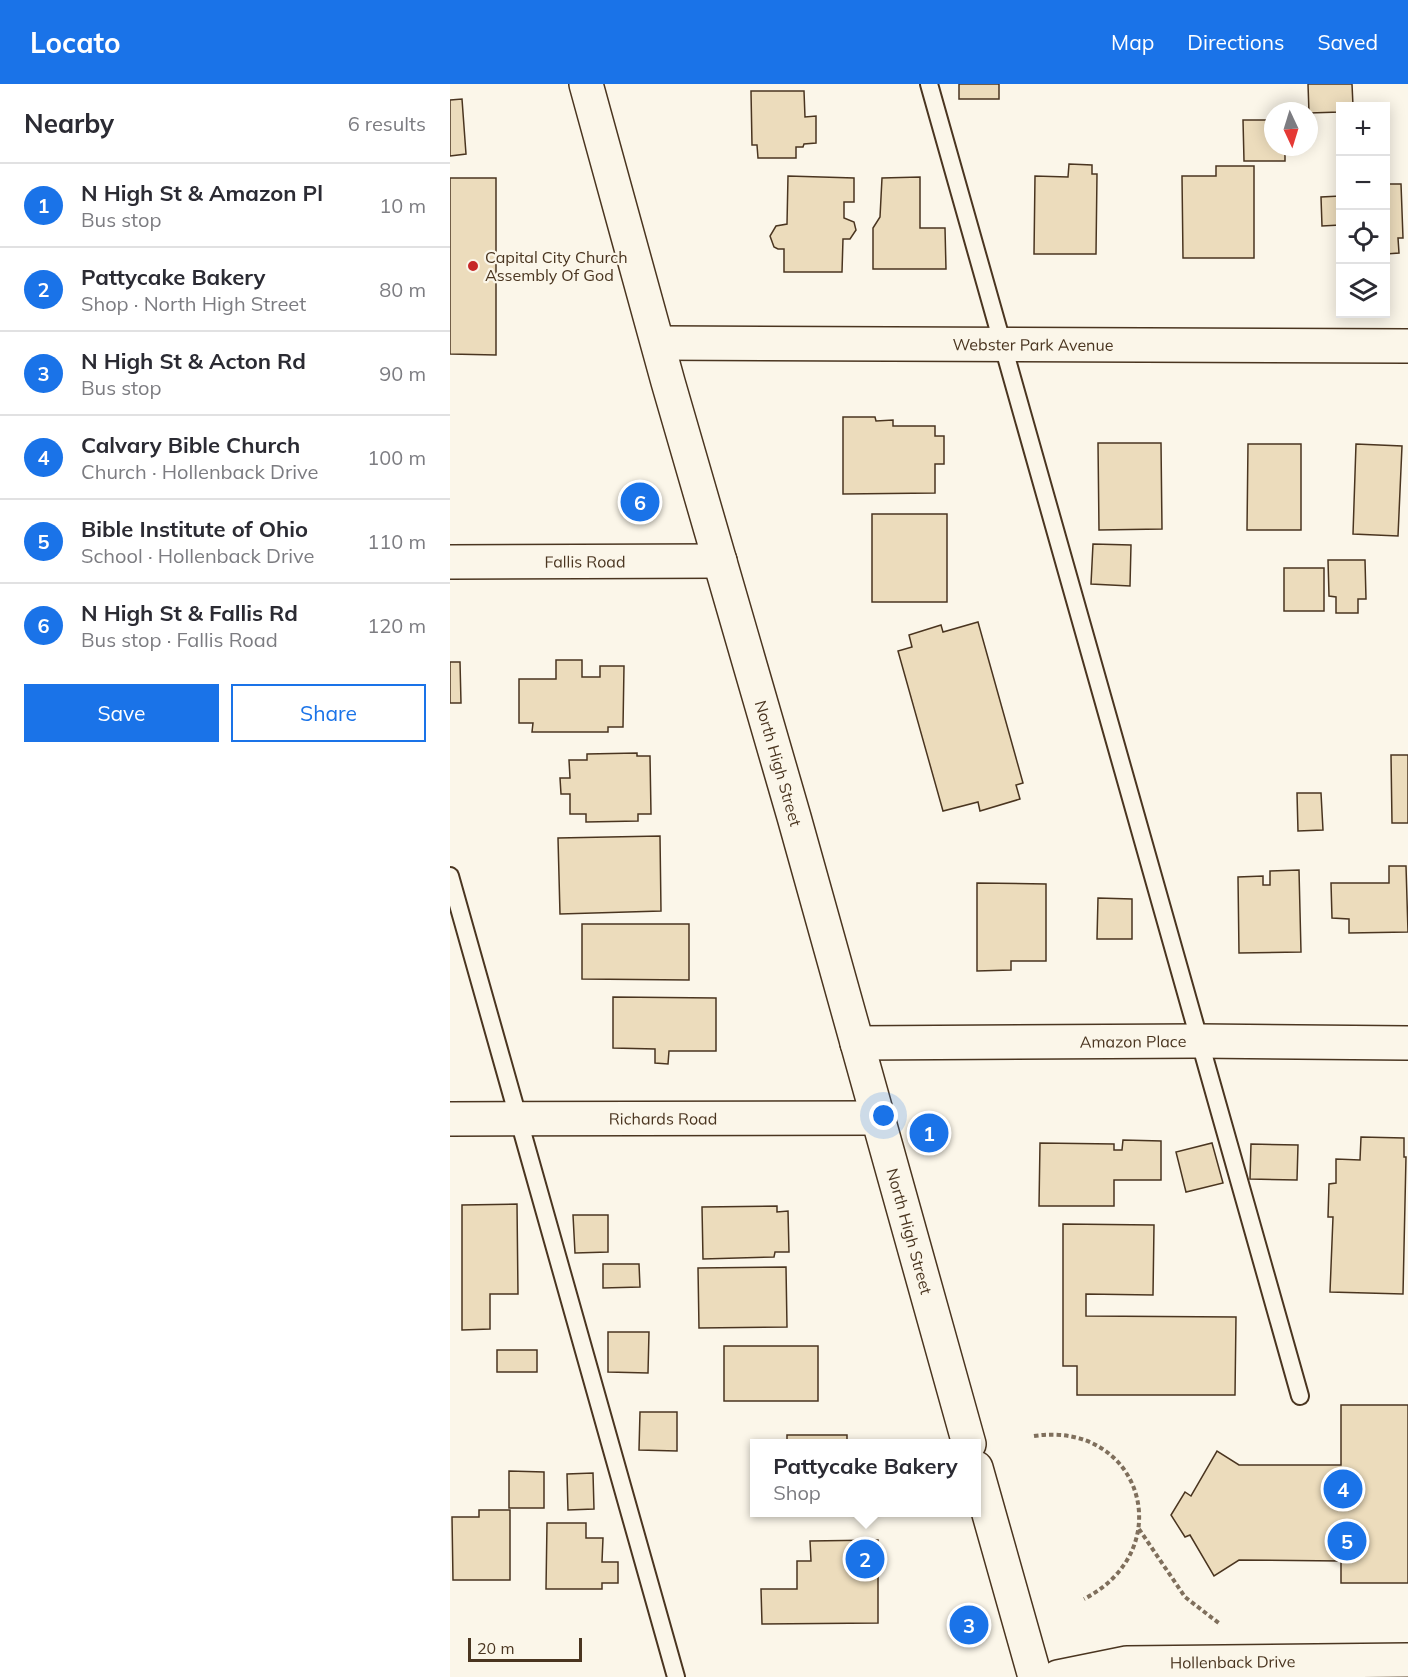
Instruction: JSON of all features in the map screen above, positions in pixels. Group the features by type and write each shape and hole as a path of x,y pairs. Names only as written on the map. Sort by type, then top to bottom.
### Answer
{"street":[{"name":"North High Street","path":"586,84 968,1439"},
{"name":"Webster Park Avenue","path":"658,344 1408,346"},
{"name":"Fallis Road","path":"450,562 720,561"},
{"name":"Amazon Place","path":"857,1043 1199,1041 1408,1043"},
{"name":"Richards Road","path":"450,1119 877,1118"},
{"path":"981,1486 1035,1677"},
{"name":"Hollenback Drive","path":"1058,1677 1127,1663 1408,1660"}],"lane":[{"path":"929,84 1300,1396"},
{"path":"450,876 676,1677"}],"path":[{"path":"1034,1436 1051,1434 1075,1436 1098,1446 1111,1455 1131,1481 1139,1512 1136,1544 1120,1573 1109,1584 1084,1599"},
{"path":"1139,1528 1185,1597 1220,1624"}],"building":[{"path":"959,84 999,84 999,99 959,99"},
{"path":"1308,84 1352,84 1353,102 1336,102 1336,112 1318,113 1318,102 1309,102"},
{"path":"751,91 804,91 805,117 816,116 816,143 796,147 796,158 758,158 757,145 752,145"},
{"path":"462,99 466,154 450,156 450,100"},
{"path":"1243,120 1264,120 1264,156 1285,156 1285,161 1244,161"},
{"path":"1069,164 1092,165 1092,174 1097,174 1096,254 1034,254 1035,176 1068,177"},
{"path":"1216,166 1254,166 1254,258 1183,258 1182,176 1216,176"},
{"path":"788,176 854,178 854,202 844,202 844,218 854,222 856,230 850,239 843,239 842,272 784,272 784,249 774,247 770,236 776,226 787,224"},
{"path":"920,177 920,228 945,228 946,269 873,269 873,228 880,217 882,178"},
{"name":"Capital City Church Assembly Of God","path":"450,178 496,178 496,355 450,354"},
{"path":"1390,184 1401,184 1403,238 1398,238 1399,253 1390,254"},
{"path":"1336,196 1336,225 1322,226 1321,197"},
{"path":"843,417 875,417 876,421 893,420 893,426 935,426 935,436 944,436 944,464 935,464 935,493 843,494"},
{"path":"1098,443 1161,443 1162,529 1099,530"},
{"path":"1248,444 1301,444 1301,530 1247,530"},
{"path":"1356,444 1402,446 1398,536 1353,534"},
{"path":"872,514 947,514 947,602 872,602"},
{"path":"1093,544 1131,545 1130,586 1091,584"},
{"path":"1328,560 1365,560 1366,599 1358,599 1358,613 1336,613 1336,597 1329,596"},
{"path":"1284,568 1324,568 1324,611 1284,611"},
{"path":"978,622 1023,783 1016,785 1020,799 980,811 978,802 943,811 898,651 912,647 909,635 941,625 943,632"},
{"path":"556,660 582,660 582,677 600,677 600,666 624,666 623,727 608,727 608,732 532,732 533,723 519,723 519,679 556,679"},
{"path":"450,662 460,662 461,703 450,703"},
{"path":"637,753 637,756 650,756 651,814 638,814 638,821 586,822 586,814 570,814 570,794 561,794 560,778 570,778 569,760 587,760 587,754"},
{"path":"1391,755 1408,755 1408,823 1392,823"},
{"path":"1297,793 1321,793 1323,830 1298,831"},
{"path":"660,836 661,911 560,914 558,838"},
{"path":"1389,866 1406,866 1408,932 1349,933 1349,919 1332,918 1331,883 1389,883"},
{"path":"1299,870 1301,952 1239,953 1238,877 1263,876 1263,885 1270,885 1270,871"},
{"path":"977,883 1046,884 1046,961 1011,961 1011,970 977,971"},
{"path":"1098,898 1132,899 1132,939 1097,939"},
{"path":"582,924 689,924 689,980 582,979"},
{"path":"613,997 716,998 716,1051 669,1051 668,1064 655,1063 655,1049 613,1048"},
{"path":"1361,1137 1404,1138 1404,1157 1406,1157 1403,1294 1330,1292 1333,1217 1328,1217 1329,1184 1336,1183 1336,1159 1360,1160"},
{"path":"1123,1140 1161,1141 1161,1180 1114,1180 1114,1206 1039,1206 1040,1143 1114,1144 1114,1150 1122,1150"},
{"path":"1212,1143 1223,1183 1186,1192 1176,1152"},
{"path":"1251,1144 1298,1145 1297,1180 1250,1179"},
{"path":"517,1204 518,1294 490,1294 490,1329 462,1330 462,1205"},
{"path":"777,1206 777,1212 788,1211 789,1252 775,1252 774,1257 703,1259 702,1207"},
{"path":"573,1215 608,1215 608,1252 575,1253"},
{"path":"1063,1224 1154,1225 1153,1295 1086,1294 1086,1316 1236,1317 1235,1395 1077,1395 1077,1366 1063,1366"},
{"path":"603,1264 639,1264 640,1287 603,1288"},
{"path":"786,1267 787,1327 699,1328 698,1268"},
{"path":"608,1332 649,1332 648,1373 608,1372"},
{"path":"724,1346 818,1346 818,1401 724,1401"},
{"path":"497,1350 537,1350 537,1372 497,1372"},
{"path":"1341,1405 1408,1405 1408,1583 1341,1583 1341,1561 1239,1560 1214,1576 1190,1535 1185,1537 1171,1515 1185,1492 1191,1496 1217,1451 1239,1465 1341,1465"},
{"path":"640,1412 677,1412 677,1451 639,1450"},
{"path":"787,1435 847,1435 847,1439 787,1439"},
{"path":"509,1471 544,1472 544,1508 509,1508"},
{"path":"593,1473 594,1509 568,1510 567,1474"},
{"path":"479,1510 510,1510 510,1580 453,1580 452,1517 479,1517"},
{"path":"547,1523 586,1523 586,1538 603,1538 602,1562 618,1562 618,1583 602,1583 602,1589 546,1589"},
{"path":"878,1540 878,1623 762,1624 761,1589 797,1589 797,1561 811,1561 810,1541"}],"place":[{"name":"Capital City Church Assembly Of God","path":"473,266"},
{"name":"N High St & Fallis Rd","path":"640,502"},
{"name":"N High St & Amazon Pl","path":"929,1133"},
{"name":"Calvary Bible Church","path":"1343,1489"},
{"name":"Bible Institute of Ohio","path":"1347,1541"},
{"name":"Pattycake Bakery","path":"865,1559"},
{"name":"N High St & Acton Rd","path":"969,1625"}]}
